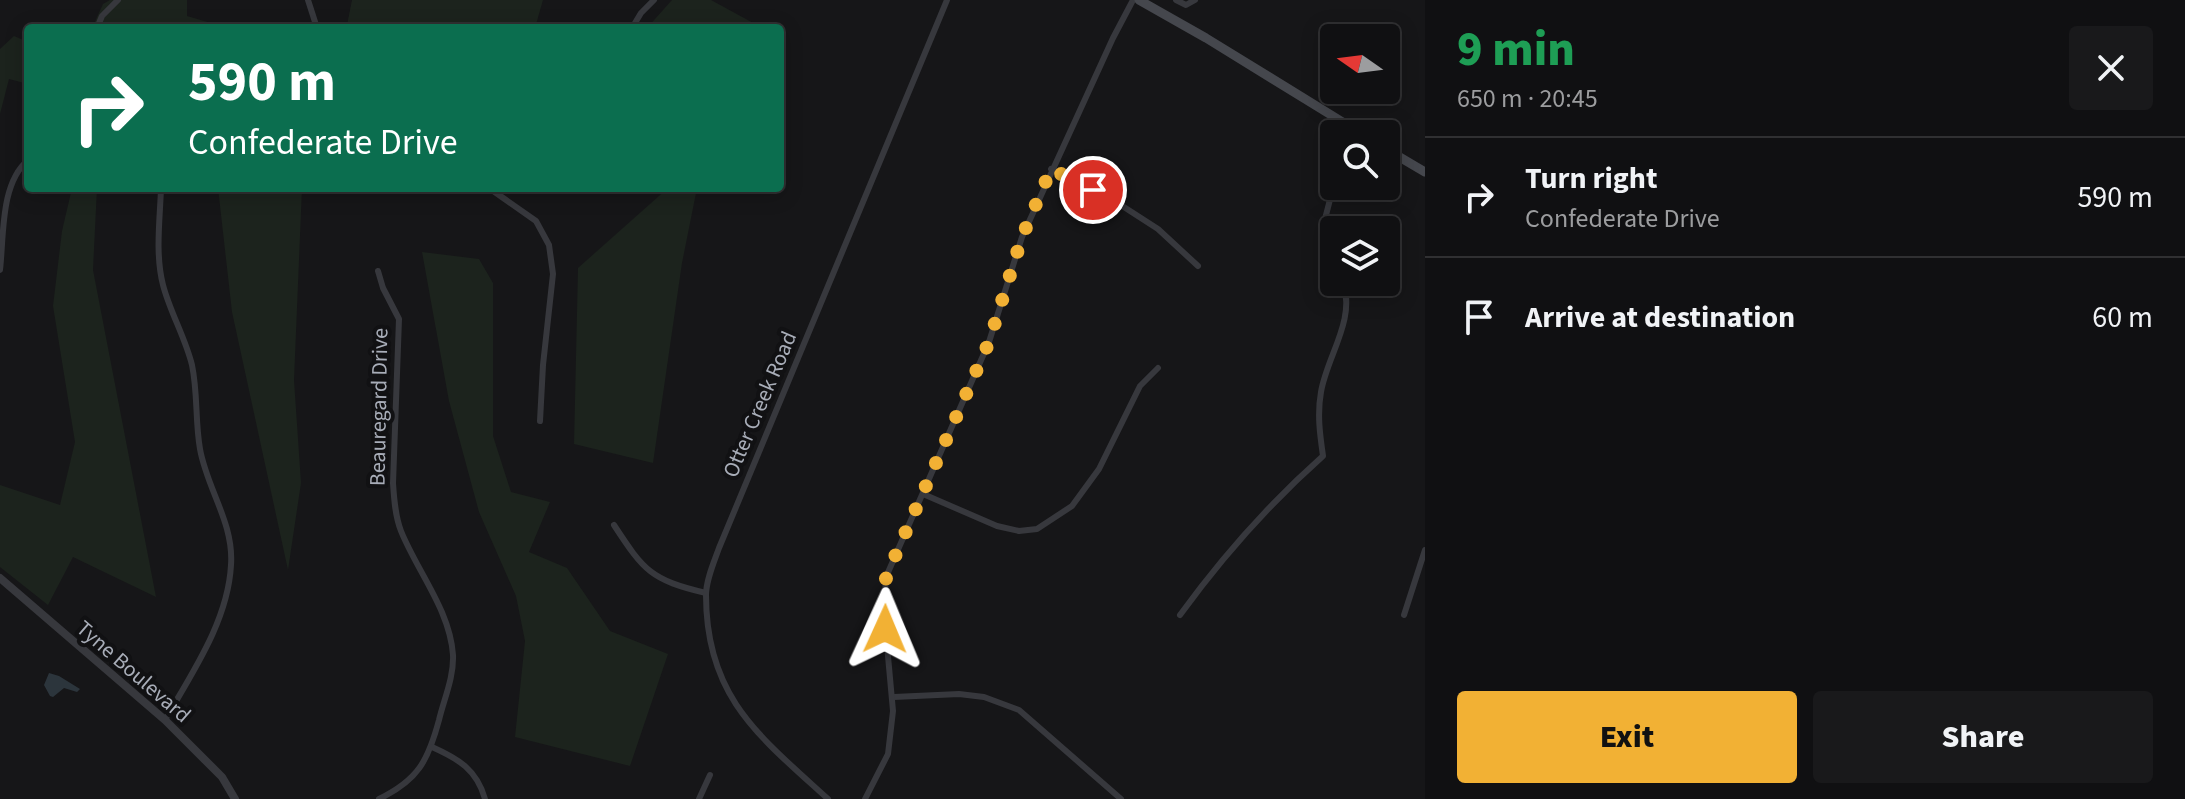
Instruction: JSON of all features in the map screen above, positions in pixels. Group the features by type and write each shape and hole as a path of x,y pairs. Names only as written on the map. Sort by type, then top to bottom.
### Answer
{"main road":[{"path":"1139,0 1339,120"},
{"path":"1400,157 1425,172"}],"street":[{"path":"99,24 102,16 118,0"},
{"path":"308,0 312,4 316,24"},
{"path":"634,24 654,0"},
{"name":"Otter Creek Road","path":"828,799 744,718 725,689 713,655 706,593 719,548 947,0"},
{"path":"865,799 888,754 894,697 884,612 886,577 989,342 1022,237 1051,169 1133,0"},
{"path":"1176,0 1189,5 1195,0"},
{"path":"0,270 9,193 14,178 24,165"},
{"path":"1051,169 1113,200 1158,229 1198,266"},
{"path":"161,192 159,263 162,284 191,362 198,400 200,448 224,517 231,550 224,603 198,663 165,720"},
{"path":"495,192 536,221 549,245 553,274 540,421"},
{"name":"Beauregard Drive","path":"378,271 399,319 394,499 400,529 450,635 453,657 432,747 408,783 379,799"},
{"path":"1180,615 1206,579 1270,505 1323,456 1319,420 1321,390 1342,327 1345,296"},
{"path":"923,494 997,526 1019,531 1037,529 1072,506 1104,460 1140,386 1158,368"},
{"path":"614,525 651,573 672,585 706,593"},
{"path":"1404,615 1425,550"},
{"name":"Tyne Boulevard","path":"0,578 165,720 216,770 235,799"},
{"path":"894,697 959,694 984,697 1019,710 1121,799"},
{"path":"432,747 466,765 478,777 485,799"},
{"path":"699,799 710,775"}],"shaded area":[{"path":"110,0 187,0 187,16 214,24 94,24 103,4"},
{"path":"352,0 543,0 536,24 347,24"},
{"path":"672,0 711,0 755,24 651,24"},
{"path":"14,36 24,40 24,83 9,79 0,114 0,49"},
{"path":"71,192 97,192 93,270 156,597 73,557 48,605 0,567 0,485 60,505 75,442 53,306 62,231"},
{"path":"218,192 302,192 294,380 301,483 288,570 232,312"},
{"path":"664,192 696,192 682,263 653,463 574,444 578,268"},
{"path":"422,252 479,259 493,283 493,436 511,492 550,502 529,552 567,568 610,631 668,654 630,766 515,737 525,641 516,596 479,512 449,401"},
{"path":"49,673 80,689 77,692 64,688 50,696 44,685"}],"route":[{"path":"885,629 886,577 989,342 1022,237 1051,169 1093,190"}]}
